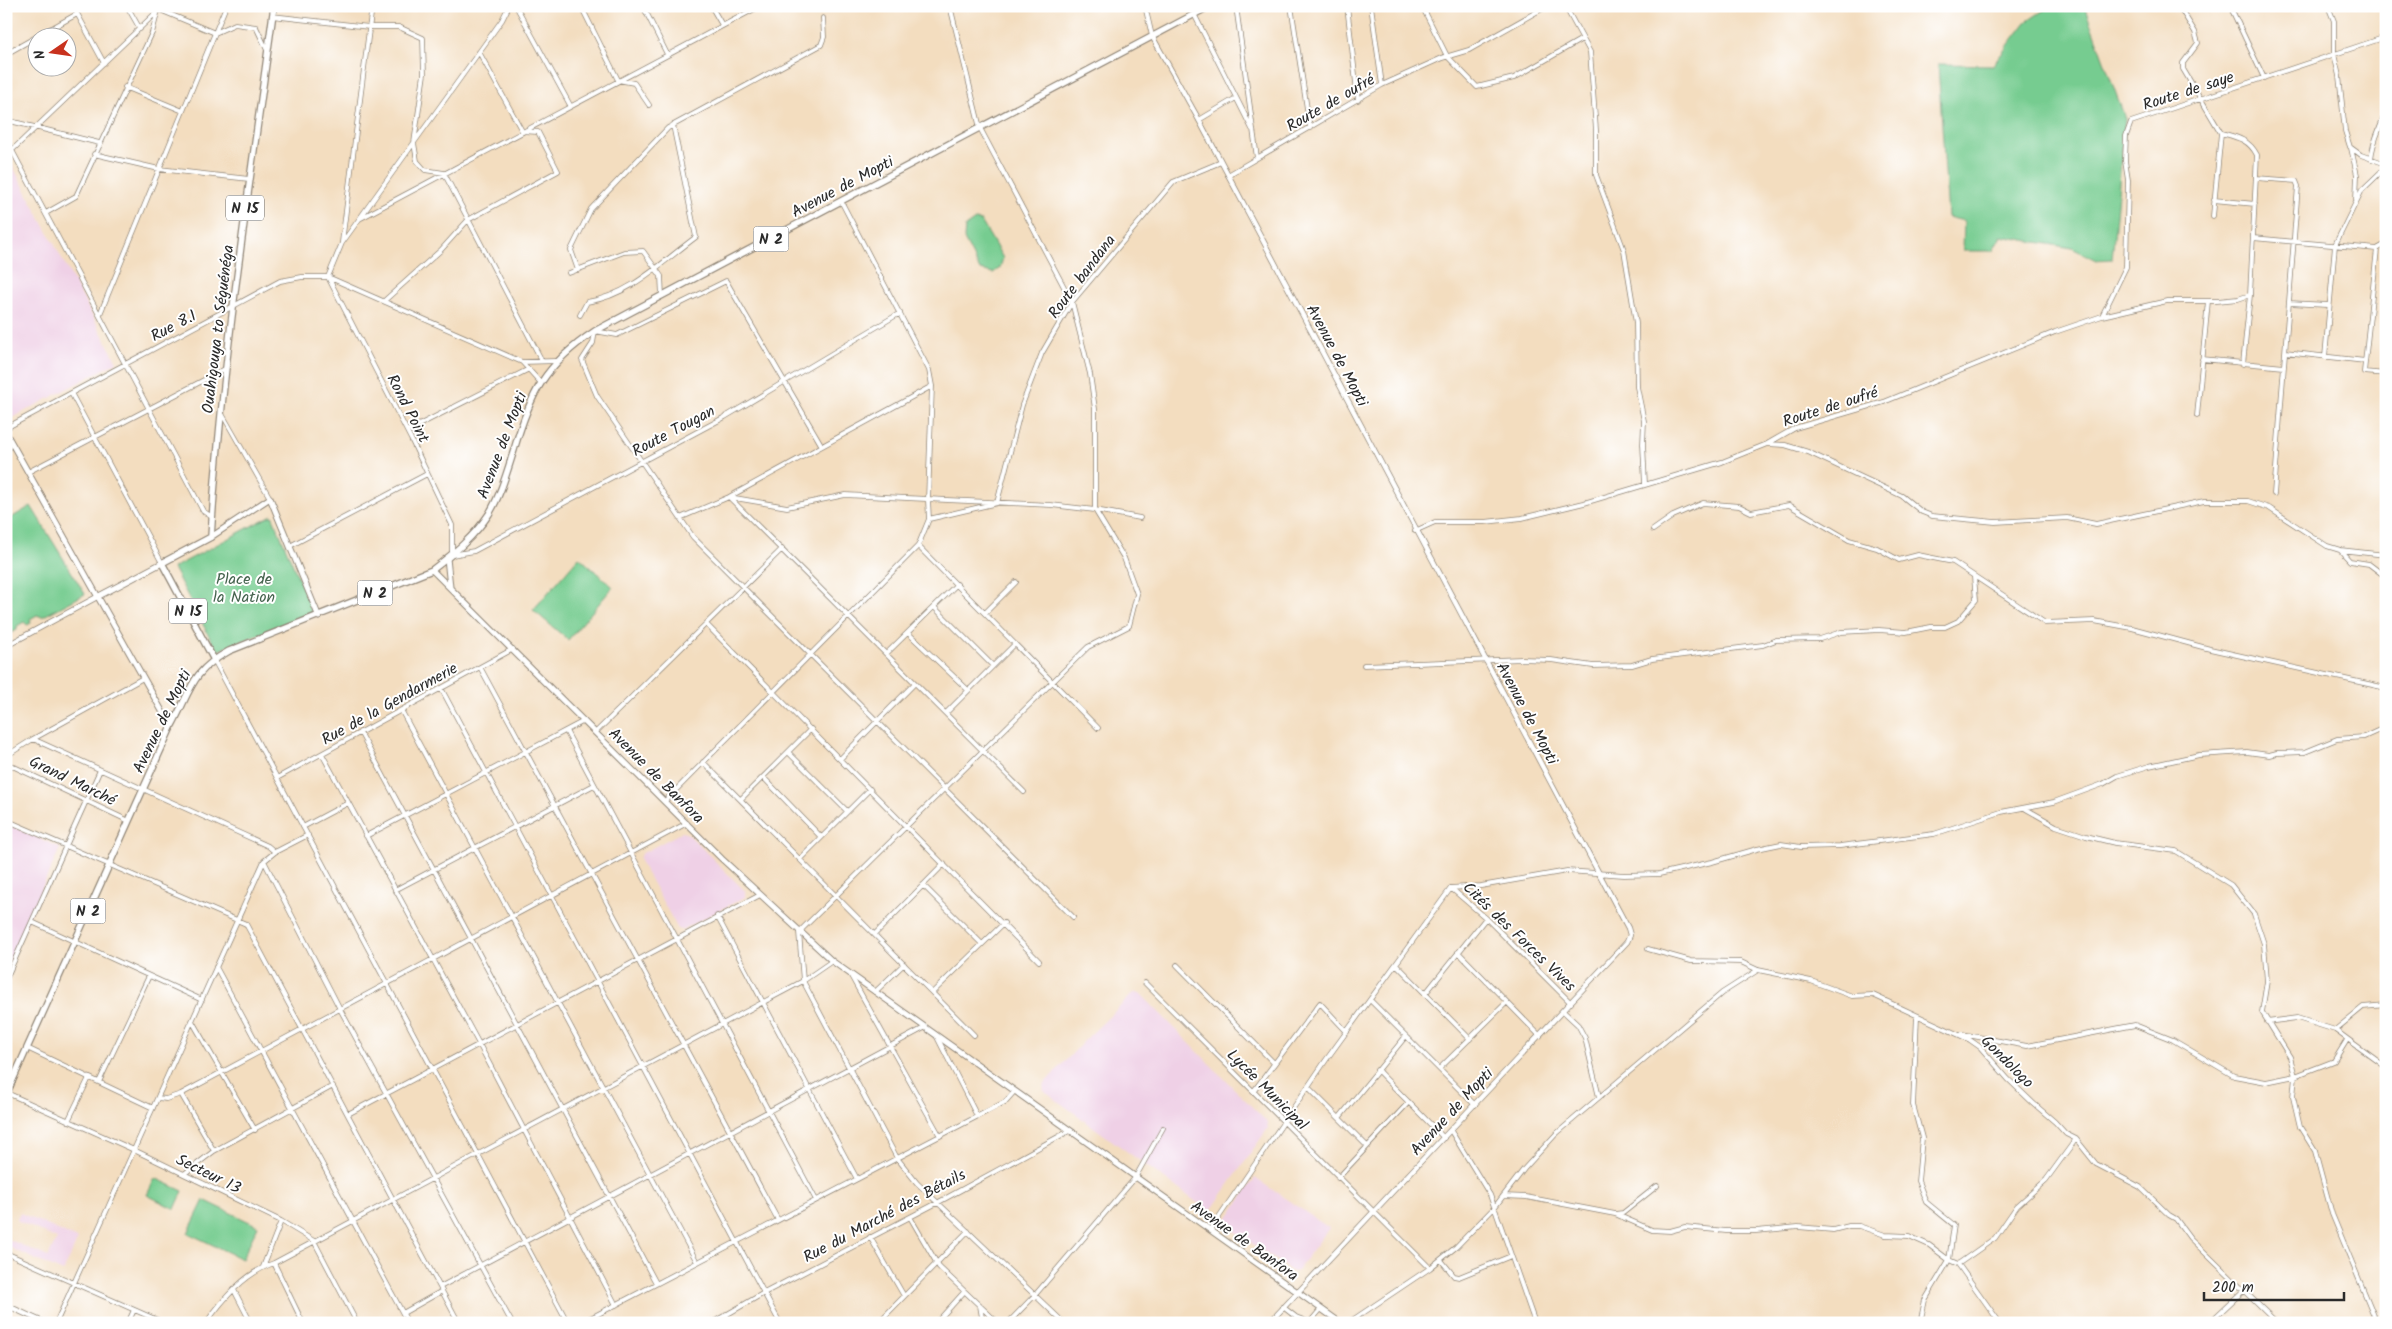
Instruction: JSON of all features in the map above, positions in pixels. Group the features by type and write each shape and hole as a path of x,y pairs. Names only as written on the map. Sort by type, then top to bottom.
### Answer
{"main road":[{"name":"Ouahigouya to Séguénéga","path":"211,537 220,410 232,308 274,6"},
{"name":"Avenue de Mopti","path":"7,1094 171,727 201,671 214,660 230,652 432,570 450,557 477,529 488,514 498,496 525,415 540,382 556,361 573,346 662,296 1210,6"},
{"path":"6,434 171,727"},
{"path":"98,597 211,537 270,498 318,617"},
{"path":"450,557 450,587"},
{"name":"N 15","path":"162,563 214,660"},
{"name":"Avenue de Banfora","path":"432,570 760,895 832,962 1341,1323"}],"street":[{"path":"73,6 104,63"},
{"path":"127,6 140,29"},
{"path":"100,314 226,6"},
{"path":"342,243 372,6"},
{"path":"328,277 342,243 479,52 509,6"},
{"path":"516,6 570,105"},
{"path":"581,6 618,80"},
{"path":"643,6 667,54"},
{"path":"712,6 722,26"},
{"path":"359,219 570,105 760,6"},
{"path":"950,6 980,128 1072,302 1090,374 1095,409 1095,510 1124,558 1137,594 1128,626 1088,647 799,932 803,981 897,1158 917,1184 1064,1323"},
{"path":"1145,6 1152,36"},
{"path":"1236,6 1257,158"},
{"path":"1291,6 1310,128"},
{"path":"1347,6 1358,100"},
{"path":"1371,6 1382,85"},
{"path":"1422,6 1447,56 1477,87 1514,78 1582,39"},
{"name":"Route de oufré","path":"1228,175 1382,85 1447,56 1469,50 1547,6"},
{"path":"1565,6 1590,52 1596,130 1596,175 1624,250 1636,323 1637,387 1644,421 1645,484"},
{"path":"2179,6 2196,32 2198,43 2182,63 2183,69 2220,133 2213,216"},
{"path":"2230,6 2264,78"},
{"path":"2330,7 2334,21 2334,54 2339,76 2345,131 2357,175 2355,205"},
{"path":"6,156 160,10"},
{"path":"160,10 215,33 235,24 256,27 267,50"},
{"path":"46,213 76,196 125,87 152,33 160,10"},
{"path":"6,54 77,14"},
{"path":"1194,14 1253,131"},
{"path":"272,16 368,28 399,26 423,38 424,74 414,143 417,161 425,170 444,173"},
{"path":"578,270 571,250 591,209 644,151 673,125 740,88 773,73 821,45 824,37 823,18"},
{"name":"Avenue de Mopti","path":"1152,36 1199,120 1484,660 1628,928 1630,935 1627,942 1563,1012 1269,1323"},
{"name":"Route de saye","path":"2102,316 2126,267 2128,180 2125,161 2126,136 2131,122 2386,37"},
{"path":"479,52 522,131"},
{"path":"618,80 634,82 649,105"},
{"path":"125,87 184,111"},
{"path":"1199,120 1236,98"},
{"path":"2371,159 2373,141 2382,124 2386,110"},
{"path":"6,120 99,143"},
{"path":"580,316 587,302 606,299 658,269 664,261 696,237 673,125"},
{"path":"384,301 441,250 468,220 558,171 538,132 522,131"},
{"path":"2220,133 2241,138 2254,149 2257,155 2250,295 2243,364"},
{"path":"6,139 203,511 212,517"},
{"path":"2325,357 2328,305 2335,244 2362,190 2386,166 2350,147"},
{"path":"94,154 160,169 249,179"},
{"name":"Route bandana","path":"997,503 1022,405 1042,353 1072,302 1173,182 1221,162"},
{"path":"444,173 542,361"},
{"path":"2256,178 2297,182 2274,494"},
{"path":"2214,200 2255,204"},
{"path":"665,801 918,546 929,519 932,386 929,370 842,201"},
{"path":"2253,238 2377,249 2386,244"},
{"path":"2377,249 2364,372 2386,374"},
{"path":"569,273 624,252 643,251 658,269 663,282 662,296"},
{"name":"Rue 8.1","path":"6,428 280,281 302,277 328,277 384,301 522,362 540,382"},
{"name":"Rond Point","path":"328,277 407,431 452,525 450,557"},
{"path":"822,446 726,281 617,335 595,332 593,343 582,360 597,396 640,462 693,537 1073,917"},
{"name":"Route de oufré","path":"1415,530 1435,522 1485,522 1522,518 1722,462 1767,444 1795,428 1884,402 2055,332 2102,316 2167,302 2238,299 2250,295"},
{"path":"2197,416 2208,301"},
{"path":"2289,303 2328,305"},
{"name":"Route Tougan","path":"450,557 474,551 640,462 786,382 900,313"},
{"path":"2285,352 2365,361"},
{"path":"2202,359 2284,367"},
{"name":"Rue 8.1","path":"522,362 556,361"},
{"path":"28,472 96,438 225,368"},
{"path":"407,431 529,369"},
{"path":"680,518 729,496 932,386"},
{"path":"72,393 162,563"},
{"path":"220,410 270,498"},
{"path":"1767,444 1784,445 1808,452 1902,496 1922,512 1932,516 1994,522 2067,518 2096,524 2204,501 2248,501 2269,508 2327,546 2340,550 2386,555"},
{"path":"290,546 428,474"},
{"path":"729,496 787,507 845,496 1051,505 1140,518"},
{"path":"729,496 1024,792"},
{"path":"929,519 997,503"},
{"path":"1653,530 1673,516 1702,503 1739,506 1751,512 1789,505 1848,540 1876,548 1899,560 1918,555 1953,562 2045,623 2094,622 2132,628 2210,649 2386,688"},
{"path":"918,546 1098,728"},
{"path":"596,732 782,549"},
{"path":"2340,550 2350,561 2368,564 2386,577"},
{"path":"1364,665 1484,660 1551,660 1593,666 1632,665 1652,659 1762,645 1776,640 1820,639 1841,632 1879,630 1906,632 1931,627 1945,627 1958,621 1976,600 1974,577"},
{"path":"985,613 1016,582"},
{"path":"886,654 956,584"},
{"path":"6,646 98,597"},
{"path":"934,607 993,666"},
{"path":"706,624 1004,923 1039,961"},
{"path":"908,633 968,690"},
{"path":"946,713 1015,644"},
{"name":"Rue de la Gendarmerie","path":"277,778 513,649"},
{"path":"214,660 568,1323"},
{"path":"480,667 778,1220"},
{"path":"6,756 32,739 143,678"},
{"path":"840,759 916,683"},
{"path":"441,688 780,1323"},
{"path":"401,710 697,1262"},
{"path":"366,836 584,721"},
{"path":"1210,1230 1308,1086 1451,888 1481,886 1567,871 1624,875 1660,874 1712,862 1756,848 1781,844 1801,847 1840,846 1901,840 1934,834 2001,812 2026,809 2054,802 2103,784 2117,776 2157,764 2199,755 2247,752 2269,756 2277,753 2305,752 2337,739 2364,737 2386,727"},
{"path":"741,799 811,729"},
{"path":"566,731 816,1200"},
{"path":"360,732 656,1283"},
{"path":"32,739 268,846 274,852"},
{"path":"788,752 847,811"},
{"path":"322,754 479,1044 616,1305"},
{"path":"704,762 974,1035"},
{"name":"Grand Marché","path":"6,763 129,821"},
{"path":"6,979 100,770"},
{"path":"763,777 821,837"},
{"path":"395,890 594,785"},
{"path":"800,859 870,789"},
{"path":"303,827 348,803"},
{"path":"2026,809 2056,826 2086,836 2115,843 2176,851 2231,885 2254,914 2264,944 2267,980 2262,1012 2290,1057 2295,1076 2293,1097 2300,1127 2315,1151 2332,1214 2377,1323"},
{"path":"6,820 246,924 459,1323"},
{"path":"158,1098 166,1099 181,1094 688,823"},
{"path":"56,1323 264,861 274,852 308,835"},
{"path":"264,861 340,1009 512,1323"},
{"path":"874,934 944,864"},
{"path":"923,885 982,944"},
{"name":"Cités des Forces Vives","path":"1451,888 1486,918 1571,1003"},
{"path":"348,1114 717,916 760,895"},
{"path":"717,916 857,1179"},
{"path":"1425,994 1486,918"},
{"path":"32,922 202,1000"},
{"path":"933,992 1004,923"},
{"name":"Gondologo","path":"1648,949 1691,961 1741,962 1758,970 1811,981 1852,996 1873,995 1957,1034 1980,1048 2033,1104 2066,1134 2076,1139 2096,1164 2140,1187 2170,1216 2176,1219 2190,1238 2277,1323"},
{"path":"1458,952 1540,1036"},
{"path":"206,1323 222,1301 263,1267 274,1263 803,981 832,962"},
{"path":"875,992 904,964"},
{"path":"1396,964 1470,1039"},
{"path":"1177,965 1274,1063"},
{"path":"216,967 408,1323"},
{"path":"1348,1323 1430,1268 1456,1248 1494,1208 1556,1134 1722,993 1758,970"},
{"name":"Avenue de Banfora","path":"851,975 940,1136"},
{"path":"99,1082 126,1029 149,976"},
{"name":"Lycée Municipal","path":"1145,983 1430,1268"},
{"path":"1370,1000 1475,1105"},
{"path":"1439,1069 1507,1002"},
{"path":"1252,1092 1320,1003 1347,1032"},
{"path":"2335,1030 2362,1007 2386,1005"},
{"path":"1563,1012 1578,1025 1584,1038 1599,1097"},
{"path":"1917,1016 1913,1105 1922,1138 1918,1181 1926,1202 1954,1225 1950,1260 1924,1300 1920,1323"},
{"path":"2267,1022 2297,1018 2335,1030 2386,1067"},
{"path":"192,1021 255,1130"},
{"path":"1957,1034 2027,1046 2135,1025 2173,1040 2234,1076 2266,1082 2295,1076 2334,1061 2348,1040"},
{"path":"403,1312 480,1265 608,1195 924,1028"},
{"path":"1339,1118 1406,1036"},
{"name":"Avenue de Banfora","path":"937,1037 977,1116"},
{"path":"27,1048 153,1108"},
{"path":"1377,1070 1444,1138"},
{"path":"68,1120 90,1078"},
{"path":"184,1174 214,1151 293,1110 332,1086"},
{"path":"1308,1086 1367,1146"},
{"path":"581,1323 1005,1102 1014,1092"},
{"name":"Secteur 13","path":"7,1094 134,1150 281,1221 314,1241"},
{"path":"181,1094 214,1151"},
{"path":"1338,1178 1409,1102"},
{"path":"1008,1323 1035,1295 1135,1178 1163,1128"},
{"name":"Rue du Marché des Bétails","path":"712,1323 764,1292 937,1203 1069,1131"},
{"path":"1450,1131 1490,1195 1535,1323"},
{"path":"1958,1264 1995,1238 2017,1206 2046,1180 2076,1139"},
{"path":"1616,1214 1623,1213 1657,1186"},
{"path":"1503,1196 1526,1197 1616,1214 1652,1230 1670,1231 1685,1227 1726,1231 1756,1231 1798,1227 1833,1230 1849,1226 1859,1226 1885,1235 1909,1236 1929,1245 1958,1264 2000,1323"},
{"path":"910,1217 937,1262 964,1292 998,1323"},
{"path":"263,1267 281,1221"},
{"path":"878,1323 968,1232"},
{"path":"870,1237 904,1296"},
{"path":"314,1241 357,1323"},
{"path":"6,1253 164,1323"},
{"path":"1441,1260 1454,1276 1459,1278 1511,1256"},
{"path":"274,1263 303,1323"},
{"path":"234,1290 251,1323"},
{"path":"2209,1323 2243,1291"},
{"path":"936,1323 964,1292"},
{"path":"6,1305 45,1323"},
{"path":"980,1306 984,1323"},
{"path":"1283,1307 1296,1316 1311,1322 1321,1309"},
{"path":"128,1323 134,1310"},
{"path":"726,1314 730,1323"}],"shaded area":[{"path":"6,164 12,165 117,362 10,419 6,411"},
{"path":"6,823 60,848 6,968"},
{"path":"682,832 688,834 745,891 745,897 682,930 678,929 639,859 641,854"},
{"path":"1134,993 1140,993 1267,1122 1268,1128 1210,1212 1044,1091 1043,1085 1086,1039"},
{"path":"1255,1178 1329,1228 1297,1271 1293,1272 1227,1226 1226,1221"},
{"path":"20,1213 78,1239 63,1272 6,1246 8,1239 48,1257 57,1239 16,1220"}],"green space":[{"path":"2050,6 2084,6 2125,118 2112,259 2096,260 2072,248 2001,236 1993,251 1963,251 1964,221 1948,217 1938,64 1993,65 2026,22"},
{"path":"975,220 981,221 1003,258 1000,268 993,273 980,270 964,239 965,227"},
{"path":"31,506 85,594 42,617 37,615 30,619 31,623 27,625 24,622 17,626 17,630 6,635 6,521"},
{"name":"Place de la Nation","path":"272,515 313,613 217,651 173,568"},
{"path":"579,557 613,587 568,640 533,610"},
{"path":"155,1178 183,1191 175,1209 147,1195"},
{"path":"204,1200 258,1226 242,1259 188,1233"}]}
